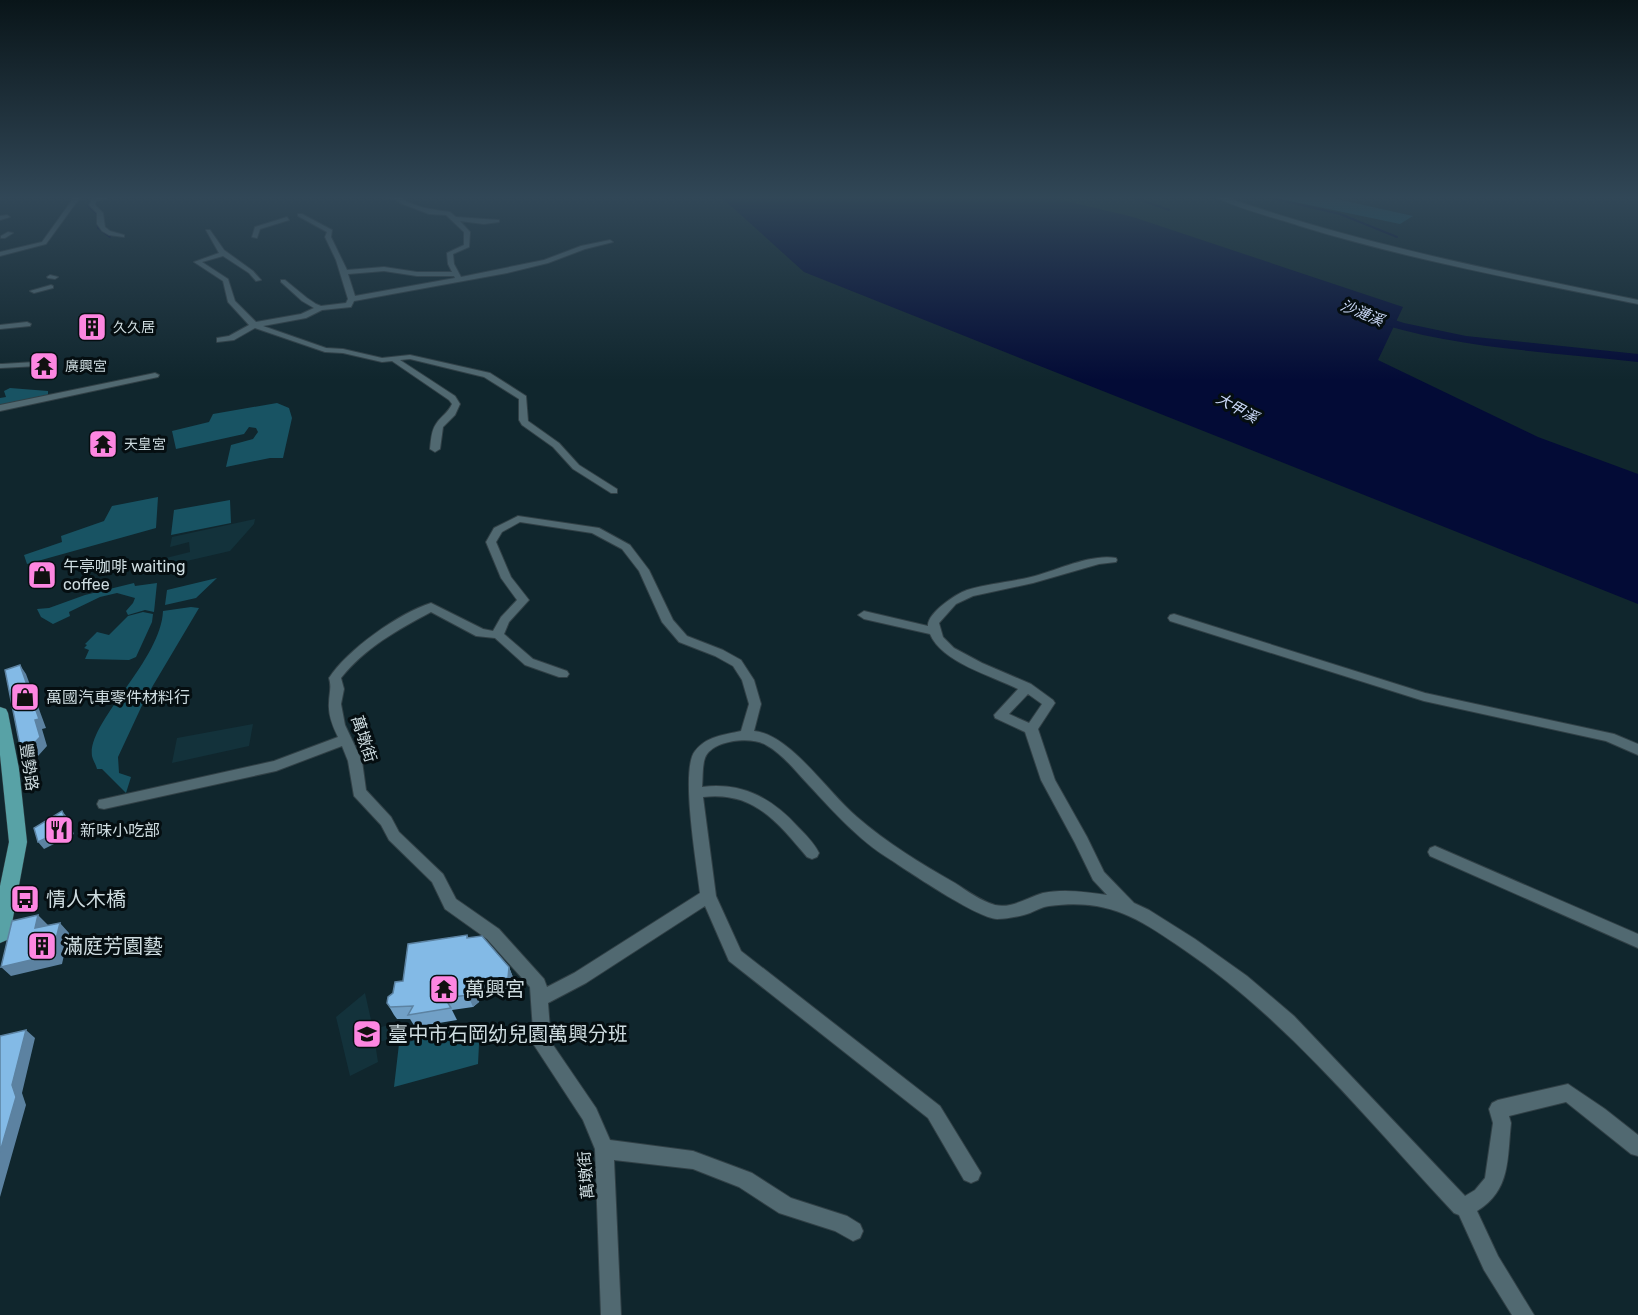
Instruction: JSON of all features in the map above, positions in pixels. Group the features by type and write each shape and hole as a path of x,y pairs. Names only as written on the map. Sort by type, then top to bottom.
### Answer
{"main road":[{"name":"豐勢路","path":"0,713 11,769 18,842 0,934"}],"street":[{"path":"213,257 197,262 226,280 232,302 254,325 325,350 396,361 452,398 456,404 455,410 441,422 437,430 435,449"},
{"path":"229,257 251,272 258,280"},
{"path":"340,257 352,299"},
{"path":"450,257 450,264 458,277"},
{"path":"220,340 231,338 254,325 303,316 320,308 348,305 352,299 546,262 557,257"},
{"path":"1424,257 1638,302"},
{"path":"344,272 384,269 458,277"},
{"path":"283,281 306,303 320,308"},
{"path":"34,291 51,287"},
{"path":"0,327 27,324"},
{"path":"396,361 410,357 492,377 524,398 523,420 525,423 556,445 576,467 614,491"},
{"path":"2,366 35,364"},
{"path":"0,408 155,375"},
{"path":"563,674 528,662 498,634 499,626 524,600 506,578 491,542 498,530 518,519 595,530 626,547 636,558 653,586 668,622 683,639 719,653 737,663 748,680 755,704 746,735"},
{"path":"1031,729 1049,703 1036,691 957,654 938,639 933,622 952,602 970,593 1033,580 1098,561 1112,560"},
{"name":"萬墩街","path":"498,634 480,633 431,607 375,638 345,664 335,678 338,689 335,704 339,725 355,761 359,792 386,821 394,836 414,859 438,878 450,904 493,934 538,984 543,1045 590,1114 604,1149 610,1315"},
{"path":"864,615 935,631"},
{"path":"1174,618 1424,697 1609,737 1638,750"},
{"path":"1027,687 1000,715 1031,729 1048,780 1082,841 1098,876 1131,909"},
{"path":"971,1173 934,1112 735,956 708,896 695,793 699,754 712,742 746,735 759,736 773,742 850,820 891,853 952,890 996,912 1025,909 1043,900 1086,898 1118,903 1189,944 1241,981 1288,1022 1461,1206 1466,1207 1482,1197 1494,1182 1502,1123 1498,1109 1568,1093 1599,1114 1638,1147"},
{"path":"104,804 276,766 345,740"},
{"path":"695,793 710,790 735,792 771,807 812,853"},
{"path":"1435,852 1638,941"},
{"path":"540,999 580,978 708,896"},
{"path":"604,1149 693,1160 745,1180 786,1206 840,1223 853,1231"},
{"path":"1468,1213 1491,1263 1524,1315"}],"shaded area":[{"path":"10,388 48,391 48,396 0,406 0,398 6,397 4,391"},
{"path":"277,403 289,408 292,418 283,458 270,458 226,467 231,445 253,439 258,432 256,428 249,427 244,434 176,449 172,431 209,422 213,414"},
{"path":"158,497 156,528 27,564 24,555 62,542 61,536 104,521 112,506"},
{"path":"230,500 231,523 171,535 174,510"},
{"path":"255,519 254,524 230,551 165,566 166,558 190,552 189,542 170,547 172,537"},
{"path":"217,578 196,598 165,605 167,590"},
{"path":"134,583 135,586 157,583 154,612 145,610 128,615 126,611 135,598 117,593 100,597 69,612 70,616 53,624 41,617 37,609 49,608 85,595"},
{"path":"199,608 145,699 118,757 119,773 131,777 126,793 102,769 97,769 92,756 94,742 101,726 150,650 159,630 163,611"},
{"path":"143,612 153,614 152,622 136,657 129,660 85,659 89,650 84,648 87,645 85,644 97,632 109,635 128,616"},
{"path":"253,724 249,746 172,763 177,738"},
{"name":"臺中市石岡幼兒園萬興分班","path":"365,993 373,1029 393,1024 394,1038 375,1043 378,1062 350,1076 336,1017"},
{"path":"480,1025 478,1064 394,1087 399,1044"}],"water":[{"name":"大甲溪","path":"788,257 1254,257 1403,307 1378,360 1538,437 1638,474 1638,604 804,272"}],"building":[{"path":"20,665 39,719 35,720 40,737 22,756 5,670"},
{"path":"62,811 69,827 38,842 34,828"},
{"path":"38,915 35,928 60,923 52,955 1,967 12,921"},
{"path":"467,935 467,938 482,936 509,967 508,978 475,982 473,990 468,995 445,998 451,1008 408,1015 413,1006 390,1007 387,1003 388,997 393,993 395,982 403,981 408,944"},
{"path":"26,1030 12,1085 16,1097 0,1152 0,1036"}],"waterway":[{"name":"沙漣溪","path":"1367,315 1399,326 1466,340 1638,358"}],"place":[{"name":"久久居","path":"92,327"},
{"name":"廣興宮","path":"44,366"},
{"name":"天皇宮","path":"103,444"},
{"name":"午亭咖啡 waiting coffee","path":"42,575"},
{"name":"萬國汽車零件材料行","path":"25,697"},
{"name":"新味小吃部","path":"59,830"},
{"name":"情人木橋","path":"25,899"},
{"name":"滿庭芳園藝","path":"42,946"},
{"name":"萬興宮","path":"444,989"},
{"name":"臺中市石岡幼兒園萬興分班","path":"367,1034"}]}
